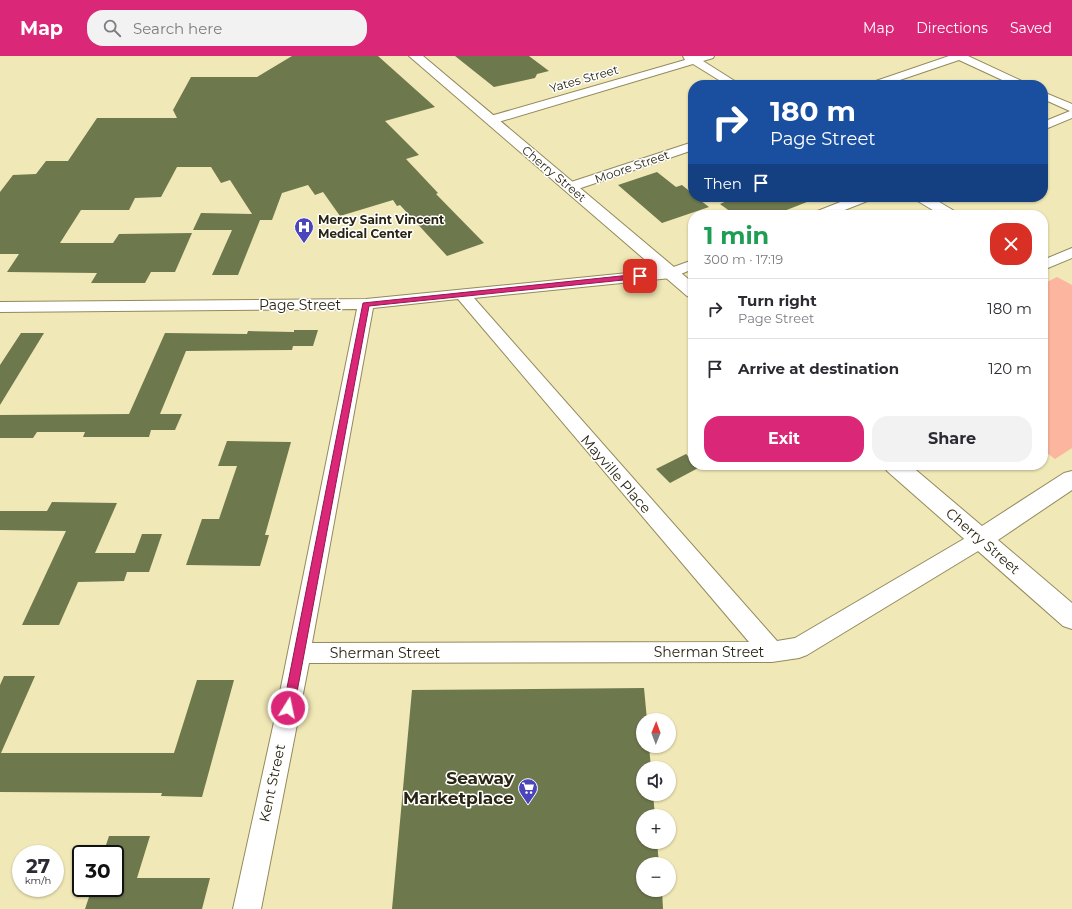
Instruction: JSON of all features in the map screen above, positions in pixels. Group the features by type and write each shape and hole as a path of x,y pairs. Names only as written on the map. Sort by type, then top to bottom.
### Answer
{"main road":[{"name":"Cherry Street","path":"415,56 688,288"},
{"name":"Cherry Street","path":"901,470 1072,618"},
{"name":"Sherman Street","path":"981,539 1072,479"}],"street":[{"name":"Yates Street","path":"490,120 690,58 709,56"},
{"path":"889,80 960,56 1011,80"},
{"path":"690,58 726,80"},
{"path":"1048,97 1072,108"},
{"path":"1048,124 1072,114"},
{"name":"Moore Street","path":"570,187 688,148"},
{"path":"832,210 852,202"},
{"path":"929,202 943,210"},
{"path":"1048,264 1072,252"},
{"name":"Page Street","path":"0,307 366,304 671,273 688,266"},
{"name":"Mayville Place","path":"462,294 772,652"},
{"name":"Kent Street","path":"246,909 299,653 366,304"},
{"name":"Sherman Street","path":"299,653 772,652 799,648 981,539"}],"shaded area":[{"path":"1057,277 1072,285 1072,448 1055,459 1048,454 1048,282"}],"building":[{"path":"292,56 378,56 435,107 385,121 419,155 406,159 438,193 436,194 484,243 447,256 400,205 397,206 393,200 340,216 323,192 315,195 308,185 282,193 272,220 260,220 238,275 212,275 232,230 193,230 201,213 252,214 230,180 221,183 211,167 177,167 161,197 135,198 129,210 81,210 60,243 113,243 119,234 192,233 175,272 151,272 145,283 91,283 97,273 7,272 19,254 0,254 0,192 13,175 36,174 46,161 68,161 97,118 177,118 173,110 191,77 257,77"},
{"path":"455,56 529,56 549,71 537,74 535,78 494,87"},
{"path":"657,172 676,187 682,185 688,190 688,202 702,202 709,207 700,210 688,210 688,214 662,223 618,185"},
{"path":"725,202 807,202 787,210 728,210 720,204"},
{"path":"294,330 318,330 313,346 293,346 292,350 186,351 160,414 182,414 175,430 151,430 149,437 83,437 85,432 37,432 33,438 0,438 0,415 129,414 165,333 247,334 248,331 294,332"},
{"path":"21,333 44,333 0,405 0,365"},
{"path":"227,441 291,442 265,535 269,535 260,566 186,565 202,519 219,519 237,466 218,466"},
{"path":"686,454 688,456 688,470 694,470 670,483 656,469"},
{"path":"52,502 117,503 95,553 135,553 142,534 162,534 149,572 127,572 124,581 78,582 59,625 22,625 66,531 0,530 0,511 47,511"},
{"path":"4,676 35,676 1,753 174,753 197,680 234,680 202,797 161,796 162,793 0,792 0,685"},
{"name":"Seaway Marketplace","path":"644,688 646,713 636,713 636,753 650,753 650,761 636,761 636,801 654,801 654,809 636,809 636,849 658,849 658,857 636,857 636,897 662,897 663,909 392,909 412,690"},
{"path":"109,836 150,836 137,878 210,878 202,909 85,909 89,897 124,897 124,845 106,845"}],"place":[{"name":"Mercy Saint Vincent Medical Center","path":"304,244"},
{"name":"Seaway Marketplace","path":"528,805"}],"route":[{"path":"288,708 366,304 640,276"}]}
